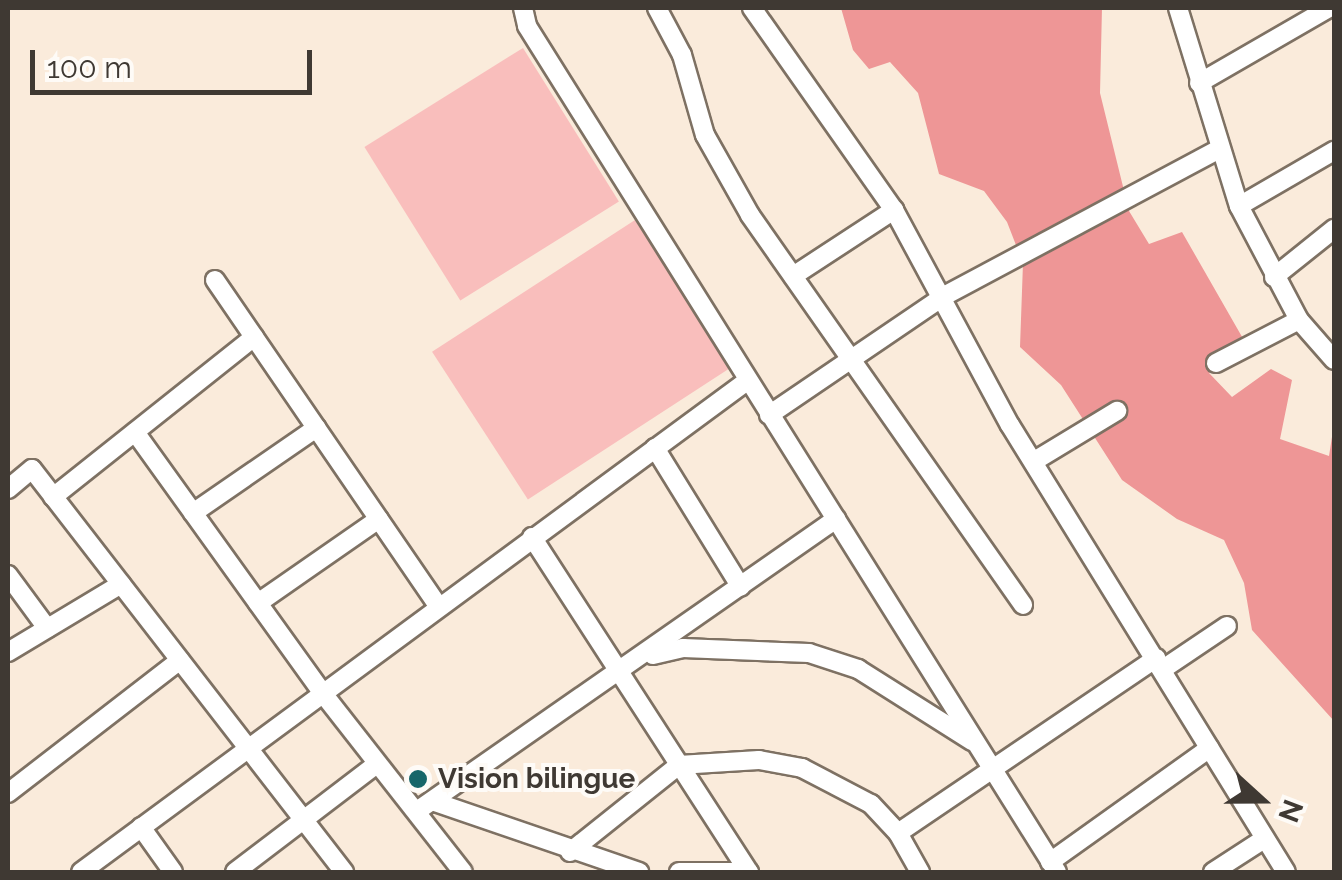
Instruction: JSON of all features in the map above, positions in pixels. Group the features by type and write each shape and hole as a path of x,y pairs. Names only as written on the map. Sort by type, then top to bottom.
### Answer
{"street":[{"path":"523,8 527,26 1053,867 1210,748"},
{"path":"657,8 682,56 718,160 793,276 1022,605"},
{"path":"1178,8 1238,206 1299,320 1334,360"},
{"path":"1199,83 1329,8"},
{"path":"756,9 894,210 944,296 1010,425 1036,460 1286,872"},
{"path":"769,415 944,296 1218,150"},
{"path":"1238,206 1334,152"},
{"path":"793,276 894,210"},
{"path":"1274,278 1334,229"},
{"path":"215,280 438,606"},
{"path":"1216,363 1299,320"},
{"path":"53,496 254,337"},
{"path":"82,872 246,746 747,381"},
{"path":"1036,460 1116,411"},
{"path":"193,513 316,428"},
{"path":"135,432 377,764 424,806 464,872"},
{"path":"655,448 741,588"},
{"path":"8,490 32,469 344,872"},
{"path":"258,603 379,519"},
{"path":"424,806 620,674 836,519"},
{"path":"532,537 749,872"},
{"path":"8,576 47,628"},
{"path":"8,652 121,584"},
{"path":"898,833 991,766 1227,626"},
{"path":"644,657 683,648 808,653 858,669 977,744"},
{"path":"8,793 180,660"},
{"path":"570,852 679,765 759,760 802,768 870,804 898,833 920,872"},
{"path":"235,872 377,764"},
{"path":"424,806 570,852 598,867 640,872"},
{"path":"140,827 173,872"},
{"path":"1213,872 1264,839"},
{"path":"679,872 749,872"}],"shaded area":[{"path":"841,8 1102,8 1100,93 1129,211 1149,244 1182,232 1249,349 1209,373 1232,397 1271,369 1292,380 1280,439 1329,456 1334,424 1334,721 1252,630 1244,583 1224,540 1177,519 1122,480 1061,385 1020,347 1023,263 1007,222 984,191 939,174 918,93 890,62 869,69 853,50"},
{"path":"523,48 619,201 460,301 364,147"},
{"path":"635,220 731,368 528,499 432,352"}],"place":[{"name":"Vision bilingue","path":"418,779"}]}
